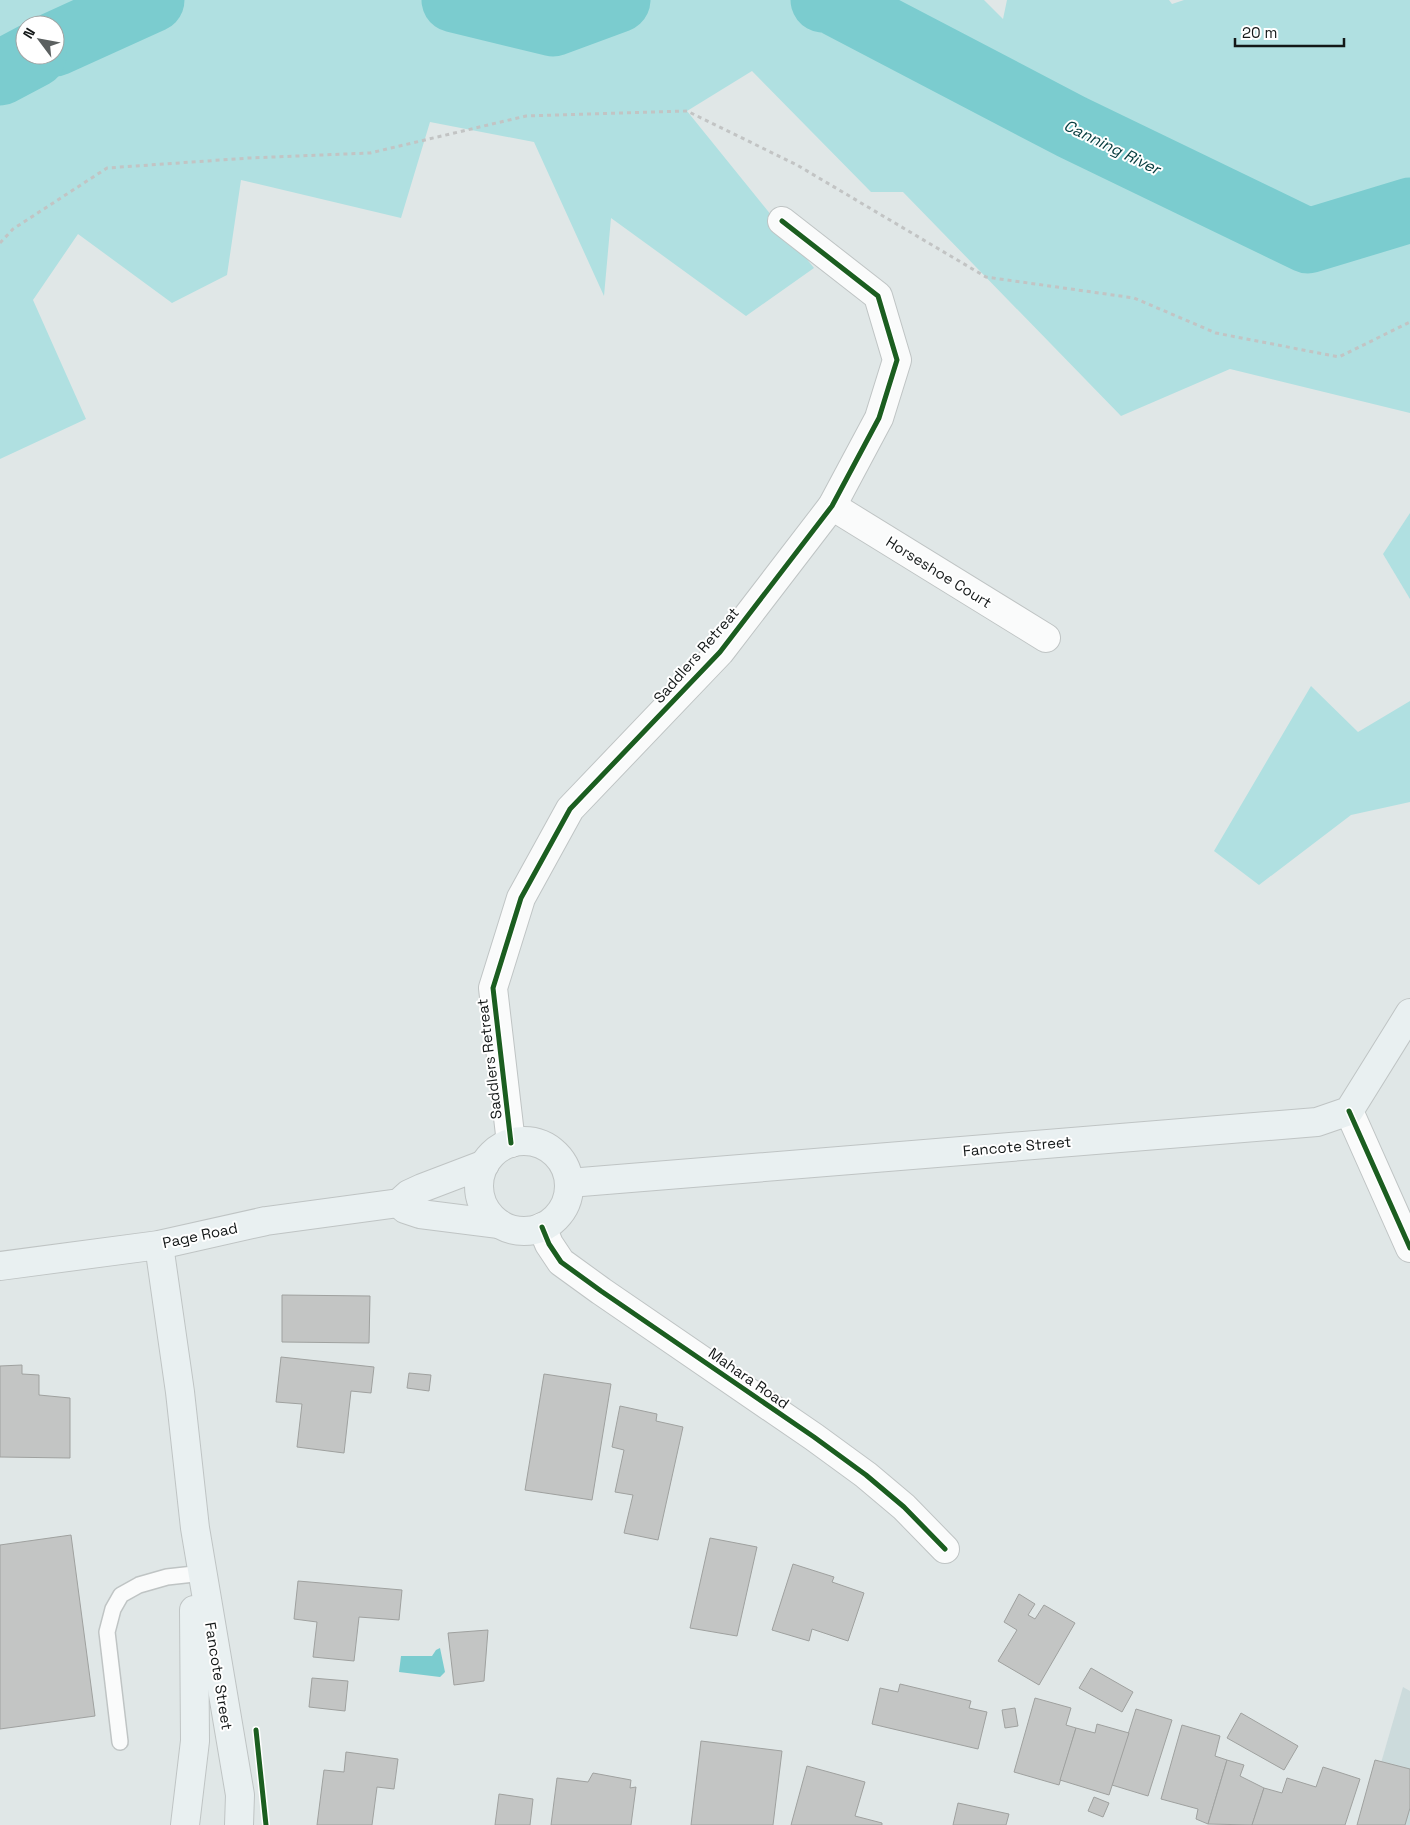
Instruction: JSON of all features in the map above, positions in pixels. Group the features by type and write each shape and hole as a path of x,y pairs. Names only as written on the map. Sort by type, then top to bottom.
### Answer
{"main road":[{"path":"1349,1111 1410,1013"},
{"name":"Fancote Street","path":"569,1183 1317,1122 1349,1111"},
{"path":"399,1203 405,1209 420,1214 499,1224 513,1230 528,1231 542,1227 554,1220 562,1209 569,1183 566,1170 559,1158 549,1149 537,1143 524,1141 511,1143 500,1147 485,1164 480,1175 478,1187 481,1202 488,1214 499,1224"},
{"name":"Page Road","path":"0,1266 159,1245 266,1221 399,1203 410,1194 422,1188 485,1164"},
{"name":"Fancote Street","path":"159,1245 180,1392 195,1528 240,1795 239,1825"},
{"name":"Fancote Street","path":"185,1825 195,1741 195,1528"}],"street":[{"name":"Saddlers Retreat","path":"511,1143 493,988 521,898 570,809 720,652 832,506 879,418 897,360 878,296 782,221"},
{"name":"Horseshoe Court","path":"832,506 1046,638"},
{"path":"1349,1111 1410,1248"},
{"name":"Mahara Road","path":"542,1227 549,1244 562,1262 600,1291 814,1437 866,1475 904,1507 945,1549"}],"lane":[{"path":"120,1742 107,1632 113,1609 121,1595 139,1585 168,1577 194,1574"}],"path":[{"path":"0,243 13,229 107,168 249,158 370,153 526,116 686,111 797,165 986,277 1134,298 1216,333 1339,357 1410,322"}],"shaded area":[{"path":"0,0 984,0 1003,19 1007,0 1169,0 1172,4 1184,0 1410,0 1410,413 1230,369 1121,416 903,192 871,192 752,71 687,111 814,268 746,316 611,218 604,296 534,142 430,122 401,218 241,180 227,275 172,303 78,234 33,300 86,419 0,459"},
{"path":"1410,513 1410,599 1383,554"},
{"path":"1311,686 1358,732 1410,701 1410,802 1351,815 1259,885 1214,851"},
{"path":"440,1648 445,1672 440,1677 399,1672 401,1656 432,1656"},
{"path":"1403,1687 1410,1691 1410,1825 1363,1825"}],"building":[{"path":"282,1295 370,1296 369,1343 282,1342"},
{"path":"281,1357 374,1367 371,1393 351,1391 344,1453 297,1447 302,1404 276,1402"},
{"path":"22,1365 22,1374 39,1375 39,1395 70,1398 70,1458 0,1457 0,1366"},
{"path":"409,1373 431,1375 429,1391 407,1388"},
{"path":"544,1374 611,1384 592,1500 525,1490"},
{"path":"620,1406 657,1414 656,1421 683,1427 658,1540 624,1533 633,1495 615,1492 624,1450 612,1447"},
{"path":"71,1535 95,1716 0,1729 0,1545"},
{"path":"710,1538 757,1547 737,1636 690,1628"},
{"path":"793,1564 834,1577 832,1582 864,1593 848,1641 812,1629 809,1641 772,1630"},
{"path":"298,1581 402,1590 399,1620 359,1617 354,1661 313,1657 317,1622 294,1619"},
{"path":"1019,1594 1035,1604 1028,1615 1035,1619 1044,1605 1075,1623 1039,1685 998,1661 1017,1630 1004,1622"},
{"path":"488,1630 484,1681 454,1685 448,1633"},
{"path":"1091,1668 1133,1692 1122,1712 1079,1688"},
{"path":"312,1678 348,1681 345,1711 309,1707"},
{"path":"900,1684 971,1701 969,1708 987,1712 978,1749 872,1724 880,1688 898,1692"},
{"path":"1035,1698 1071,1708 1066,1725 1076,1728 1059,1785 1014,1772"},
{"path":"1015,1708 1018,1726 1005,1728 1002,1710"},
{"path":"1136,1709 1172,1720 1148,1796 1112,1785"},
{"path":"1241,1713 1298,1746 1284,1770 1227,1738"},
{"path":"1097,1724 1129,1733 1109,1795 1060,1780 1076,1728 1095,1733"},
{"path":"1182,1725 1220,1736 1215,1756 1227,1760 1208,1824 1196,1819 1198,1809 1161,1799"},
{"path":"701,1741 782,1751 773,1825 691,1825"},
{"path":"346,1752 398,1759 394,1789 377,1787 372,1825 317,1825 324,1770 344,1772"},
{"path":"1227,1760 1244,1765 1240,1776 1264,1788 1252,1825 1208,1824"},
{"path":"1375,1760 1410,1769 1410,1808 1405,1825 1357,1825"},
{"path":"807,1766 865,1782 855,1816 882,1823 882,1825 791,1825"},
{"path":"1323,1767 1360,1779 1345,1825 1252,1825 1264,1788 1282,1793 1287,1778 1316,1787"},
{"path":"593,1773 631,1780 630,1788 636,1787 631,1825 551,1825 557,1778 588,1782"},
{"path":"499,1794 533,1799 530,1825 495,1825"},
{"path":"1094,1797 1109,1803 1103,1817 1088,1811"},
{"path":"958,1803 1009,1814 1006,1825 953,1825"}],"waterway":[{"name":"Canning River","path":"65,39 152,0"},
{"name":"Canning River","path":"454,0 553,24 618,0"},
{"name":"Canning River","path":"823,0 831,1 1072,127 1308,241 1410,210"},
{"name":"Canning River","path":"0,73 15,65"}],"cycle path":[{"path":"511,1143 493,988 521,898 570,809 720,652 832,506 879,418 897,360 878,296 782,221"},
{"path":"1349,1111 1410,1248"},
{"path":"542,1227 549,1244 561,1262 866,1475 904,1507 945,1549"},
{"path":"256,1730 266,1825"}]}
